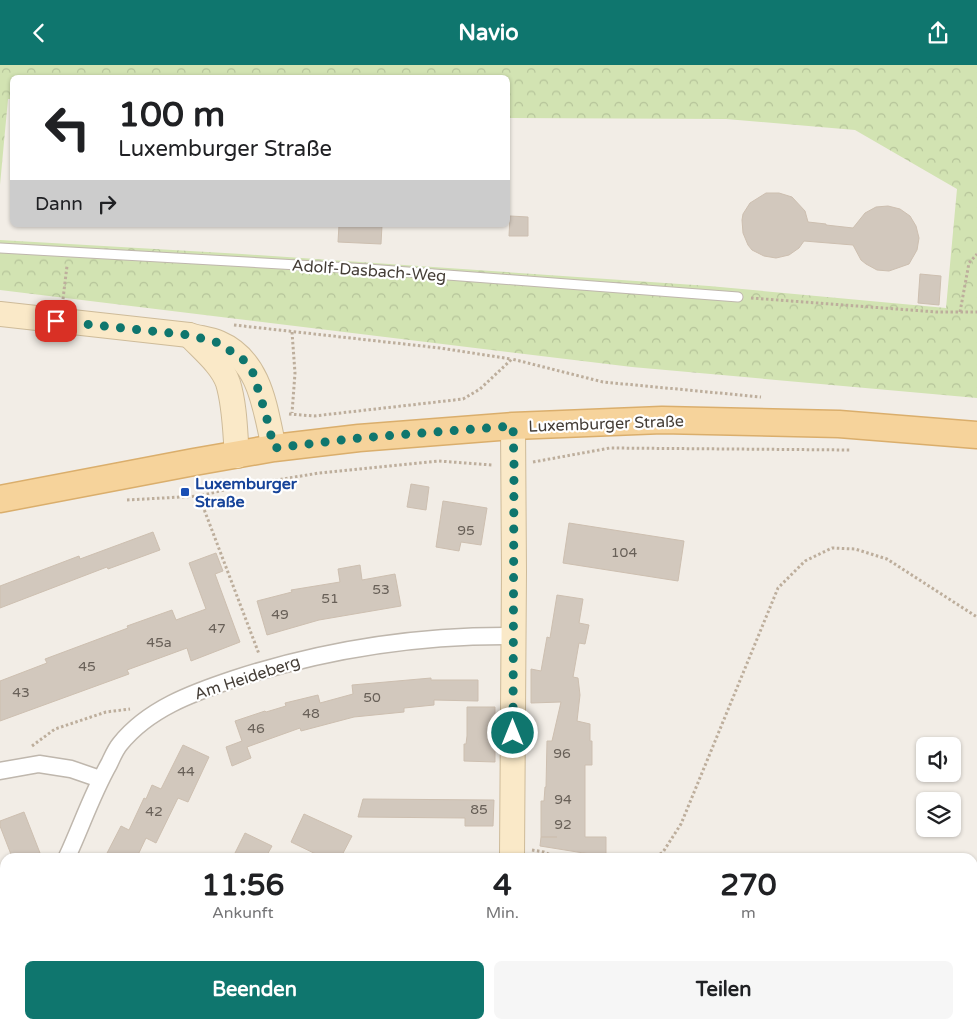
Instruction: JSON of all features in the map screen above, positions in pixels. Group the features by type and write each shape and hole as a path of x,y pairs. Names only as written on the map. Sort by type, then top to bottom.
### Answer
{"main road":[{"path":"0,314 189,335 219,343 245,361 249,367 258,385 274,448"},
{"path":"189,335 216,364 228,382 232,402 237,456"},
{"name":"Luxemburger Straße","path":"0,499 274,448 359,438 513,426 672,420 839,424 977,435"},
{"path":"512,853 513,426"}],"street":[{"name":"Am Heideberg","path":"68,853 100,779 120,745 142,723 171,704 209,688 265,669 367,645 475,635 514,636"},
{"path":"0,771 39,764 71,769 100,779"}],"lane":[{"name":"Adolf-Dasbach-Weg","path":"0,248 368,269 738,297"}],"path":[{"path":"62,309 69,253"},
{"path":"960,312 969,263 977,254"},
{"path":"738,297 937,312 977,312"},
{"path":"512,359 480,389 463,399 314,416 292,413 295,373 292,333 512,359 603,382 768,397"},
{"path":"539,462 610,448 857,450"},
{"path":"124,501 199,495 328,472 439,461 485,465"},
{"path":"199,495 265,669"},
{"path":"662,853 681,824 778,588 805,561 832,548 855,549 887,559 977,617"},
{"path":"32,747 55,729 106,712 134,709"}],"green space":[{"path":"0,65 977,65 977,398 632,367 0,290 0,240 242,254 709,286 946,308 957,189 855,130 726,119 510,118 510,75 10,75 10,99 8,99 0,185"}],"building":[{"path":"766,193 779,193 792,197 805,211 808,222 826,225 853,228 865,213 876,207 888,206 900,209 910,216 916,226 919,238 917,250 909,264 889,271 877,270 866,264 861,260 853,245 804,241 799,248 789,255 776,258 764,256 752,250 748,245 743,233 742,220 743,214 750,203"},
{"path":"510,216 528,217 528,236 509,236"},
{"path":"339,227 382,227 381,244 338,242"},
{"path":"920,274 941,276 939,305 918,303"},
{"path":"411,484 429,487 426,510 407,507"},
{"path":"443,501 487,508 481,545 461,542 459,551 436,547"},
{"path":"569,523 684,541 678,581 563,563"},
{"path":"153,532 160,550 108,569 107,567 0,608 0,586 79,556 80,559"},
{"path":"216,553 223,571 215,574 240,642 191,661 187,648 127,670 129,674 0,721 0,681 47,663 45,659 172,610 176,620 206,609 189,563"},
{"path":"360,565 362,580 395,574 401,606 319,620 267,635 257,601 292,592 291,590 340,582 338,569"},
{"path":"557,595 583,599 579,623 589,625 585,644 579,643 573,677 578,678 580,695 577,721 590,724 590,741 592,741 592,765 585,765 585,837 606,837 606,853 584,853 540,846 541,801 544,801 546,787 547,741 552,741 561,702 531,703 531,669 541,671 547,637 550,638"},
{"path":"431,678 431,680 478,680 478,701 434,700 434,705 404,708 404,712 354,717 301,731 300,728 247,747 251,758 232,766 226,747 242,741 235,721 286,706 285,703 318,695 320,703 353,694 352,685"},
{"path":"467,707 495,707 495,762 464,761 464,744 466,744 467,736"},
{"path":"183,745 209,757 188,802 178,798 156,843 146,838 139,853 107,853 121,826 129,830 152,785 161,789"},
{"path":"363,799 494,800 493,826 465,826 465,818 358,817"},
{"path":"24,812 40,853 10,853 0,826 0,821"},
{"path":"304,814 352,836 343,853 314,853 291,842"},
{"path":"245,833 272,846 268,853 235,853"}],"place":[{"name":"Luxemburger Straße","path":"185,492"}],"route":[{"path":"56,321 189,335 219,343 245,361 253,373 258,385 274,448 359,438 513,426 513,733"}]}
